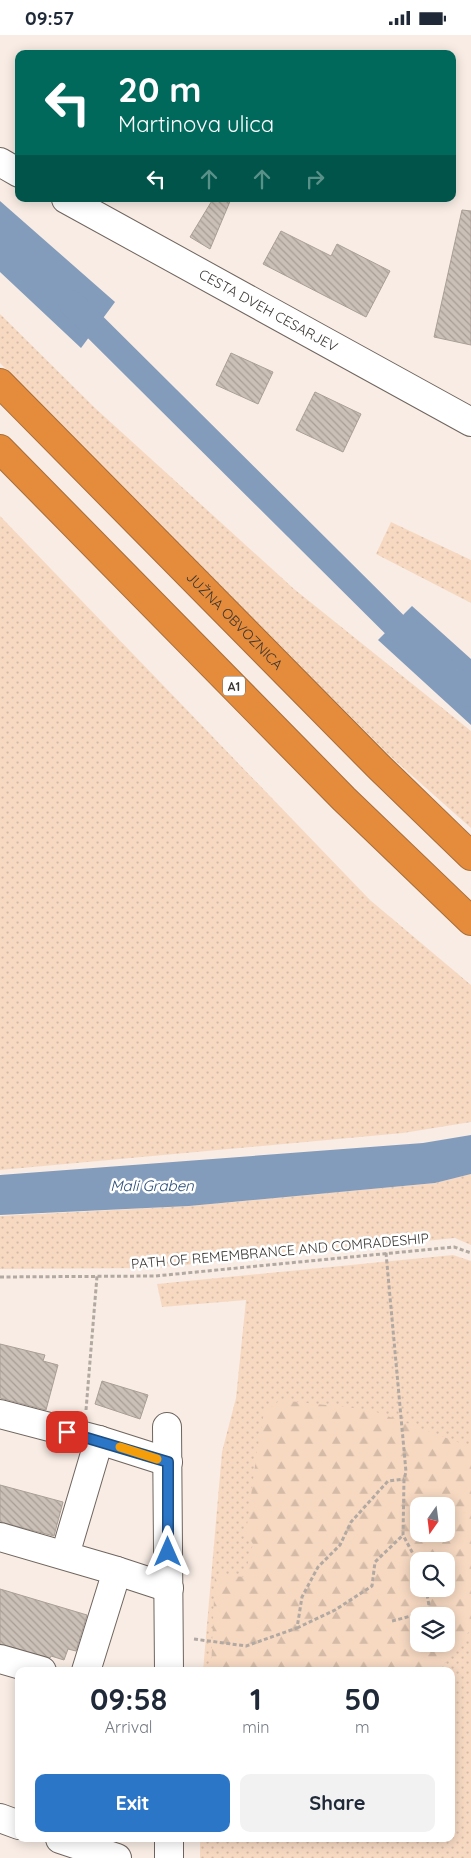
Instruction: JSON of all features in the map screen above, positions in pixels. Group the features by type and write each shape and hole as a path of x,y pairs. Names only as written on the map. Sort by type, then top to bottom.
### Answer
{"highway":[{"name":"JUŽNA OBVOZNICA","path":"0,383 372,760 471,855"},
{"name":"A1","path":"0,449 344,799 471,921"}],"street":[{"path":"0,162 15,171"},
{"name":"CESTA DVEH CESARJEV","path":"71,202 471,422"},
{"path":"0,1414 91,1438 168,1462"},
{"path":"168,1427 169,1667"},
{"path":"65,1555 91,1438"},
{"path":"0,1537 65,1555 168,1588"},
{"path":"87,1667 117,1571"},
{"path":"0,1659 28,1667"},
{"path":"0,1818 15,1824"},
{"path":"69,1842 117,1858"},
{"path":"169,1842 169,1858"}],"path":[{"name":"PATH OF REMEMBRANCE AND COMRADESHIP","path":"0,1277 155,1276 454,1247 471,1253"},
{"path":"386,1253 406,1472 404,1479 403,1535 412,1552"},
{"path":"91,1438 97,1276"},
{"path":"297,1628 302,1597 318,1567 340,1545 351,1523 388,1481 404,1479"},
{"path":"168,1636 246,1646 297,1628 335,1610 372,1586 375,1562 403,1535"},
{"path":"392,1621 430,1611 427,1597"}],"green space":[{"path":"0,314 95,408 294,589 471,731 471,828 389,755 0,363"},
{"path":"0,516 370,900 471,985 471,1122 403,1133 0,1170"},
{"path":"391,522 471,560 471,603 376,554"},
{"path":"471,1174 471,1245 455,1238 154,1268 0,1269 0,1216 189,1206 435,1183"},
{"path":"453,1255 471,1261 471,1858 200,1858 200,1842 455,1842 455,1667 203,1667 222,1452 236,1398 246,1300 162,1307 157,1284"},
{"path":"280,1400 371,1410 471,1447 471,1629 455,1650 455,1607 410,1607 410,1652 453,1652 442,1667 211,1667 215,1574 244,1577 253,1544 246,1533 264,1413"}],"water":[{"path":"0,201 115,302 81,348 0,272"},
{"path":"412,606 471,659 471,725 378,640"},
{"name":"Mali Graben","path":"471,1135 471,1174 435,1183 189,1206 0,1215 0,1175 423,1143"}],"building":[{"path":"211,202 230,202 210,249 190,237"},
{"path":"462,210 471,211 471,345 434,337"},
{"path":"281,231 331,256 337,244 390,271 366,317 263,264"},
{"path":"231,353 273,372 258,404 216,385"},
{"path":"315,392 361,414 343,452 296,430"},
{"path":"0,1344 45,1355 43,1361 58,1365 46,1410 0,1398"},
{"path":"102,1381 148,1395 140,1419 95,1404"},
{"path":"0,1485 63,1502 54,1536 0,1522"},
{"path":"0,1589 87,1615 76,1651 68,1649 64,1660 0,1644"}],"waterway":[{"path":"71,303 394,624 471,694"}],"slow traffic":[{"path":"120,1447 157,1459"}],"route":[{"path":"67,1432 168,1462 168,1552"}]}
